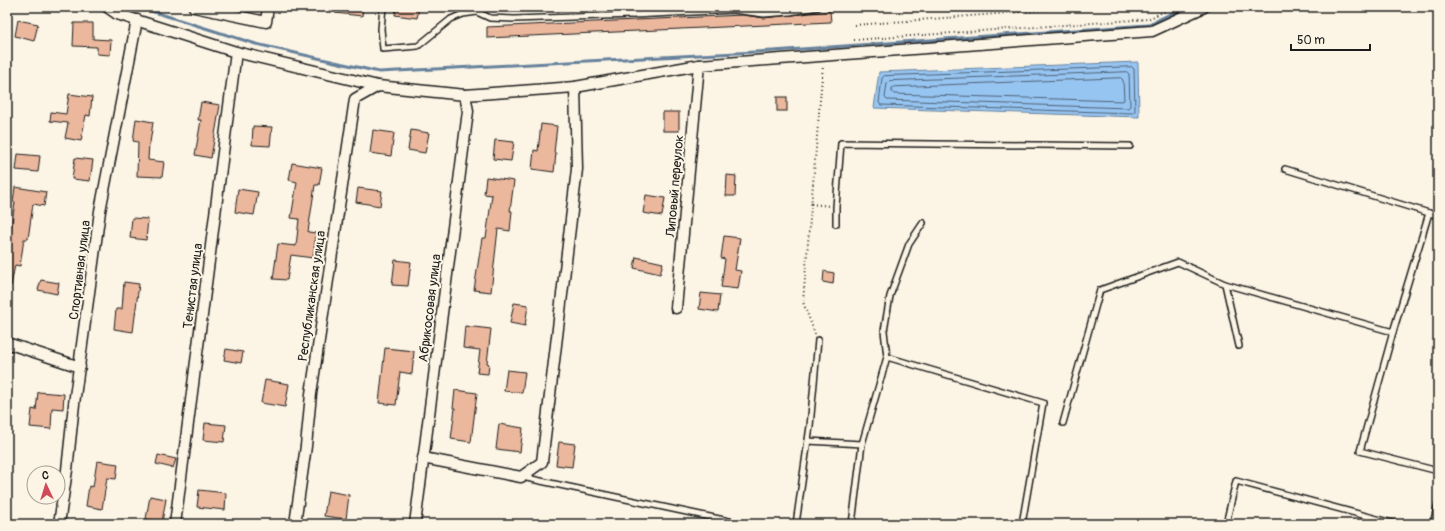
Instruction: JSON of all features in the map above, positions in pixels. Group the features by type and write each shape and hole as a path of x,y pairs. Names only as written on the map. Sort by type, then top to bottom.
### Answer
{"street":[{"path":"107,7 117,14 236,52 378,86 465,95 574,87 699,65 1152,31 1204,7"},
{"path":"194,7 266,22 268,7"},
{"name":"Спортивная улица","path":"59,524 100,210 137,20"},
{"name":"Тенистая улица","path":"176,524 236,52"},
{"name":"Липовый переулок","path":"676,308 699,65"},
{"name":"Республиканская улица","path":"295,524 306,446 311,394 355,99 378,86"},
{"path":"423,458 522,477 542,462 577,169 574,87"},
{"name":"Абрикосовая улица","path":"415,524 468,111 465,95"},
{"path":"7,343 80,367"}],"lane":[{"path":"382,7 381,29 384,49 418,46 451,19 477,10 490,18 514,19 732,10 764,14 790,12 818,7"},
{"path":"632,7 633,15"},
{"path":"836,224 841,143 1130,146"},
{"path":"1284,169 1438,216"},
{"path":"1429,213 1393,332 1360,451 1438,471"},
{"path":"852,524 862,444 887,357 884,331 890,296 909,244 924,223"},
{"path":"1064,423 1100,290 1178,262 1225,284 1393,332"},
{"path":"1225,284 1239,346"},
{"path":"796,524 808,441 818,340"},
{"path":"887,357 1043,403 1022,524"},
{"path":"808,441 862,444"},
{"path":"522,477 743,524"},
{"path":"1226,524 1236,481 1396,524"},
{"path":"1433,524 1438,504"}],"path":[{"path":"855,25 1084,7"},
{"path":"854,40 1148,19 1173,7"},
{"path":"818,340 803,302 823,56"},
{"path":"811,204 836,207"}],"water":[{"path":"1138,62 1139,117 874,108 879,72"}],"building":[{"path":"335,7 363,7 362,16 335,13"},
{"path":"396,7 419,7 417,18 395,15"},
{"path":"830,11 831,22 487,38 487,27 743,15 764,18"},
{"path":"18,20 38,24 34,41 15,36"},
{"path":"74,23 93,23 93,39 111,40 110,55 97,54 97,47 73,46"},
{"path":"69,94 92,97 90,116 86,115 81,141 65,138 68,123 50,121 51,112 66,114"},
{"path":"777,97 787,97 787,111 777,111"},
{"path":"201,102 220,105 211,158 195,155 201,120 198,120"},
{"path":"663,112 679,112 679,131 663,131"},
{"path":"136,119 153,122 149,143 148,160 164,162 162,177 137,176 138,142 133,141"},
{"path":"541,124 557,126 554,153 556,153 554,172 532,169 534,150 538,151"},
{"path":"253,126 272,127 270,146 252,145"},
{"path":"373,130 394,133 391,156 370,153"},
{"path":"411,130 429,133 425,153 408,150"},
{"path":"495,140 514,142 511,161 493,159"},
{"path":"18,154 40,156 38,172 16,170"},
{"path":"75,158 93,160 90,181 72,179"},
{"path":"292,163 322,168 319,185 315,185 308,232 316,233 313,258 291,255 287,280 273,279 278,244 296,246 299,219 291,218 297,182 289,180"},
{"path":"727,175 736,176 735,196 726,196"},
{"path":"486,177 514,181 510,211 512,211 510,231 498,229 491,292 474,290 482,238 486,238 492,195 484,194"},
{"path":"15,187 46,192 44,206 33,204 28,239 24,239 20,266 15,265 11,286 7,286 7,242 9,243 15,202 13,202"},
{"path":"358,188 382,191 380,206 356,202"},
{"path":"238,189 258,192 254,215 235,212"},
{"path":"646,195 665,198 662,216 643,213"},
{"path":"132,218 148,219 146,240 130,238"},
{"path":"724,236 740,238 735,270 741,271 738,289 721,287 725,259 721,258"},
{"path":"636,257 663,263 660,274 634,268"},
{"path":"395,260 411,262 408,286 392,285"},
{"path":"824,271 834,273 833,284 823,282"},
{"path":"41,280 59,283 57,294 38,290"},
{"path":"124,282 139,284 133,332 114,329 116,309 122,309"},
{"path":"701,293 720,295 718,312 699,309"},
{"path":"514,303 528,305 525,326 510,323"},
{"path":"465,326 491,329 487,363 489,364 488,374 477,373 480,350 463,348"},
{"path":"385,348 414,351 412,374 400,372 396,405 379,403"},
{"path":"226,349 243,352 241,363 224,360"},
{"path":"507,370 525,372 522,393 504,391"},
{"path":"265,380 289,384 285,407 261,403"},
{"path":"455,390 477,393 471,442 451,439 455,408 453,408"},
{"path":"38,392 64,394 63,409 52,408 51,429 30,427 32,409 36,410"},
{"path":"205,423 226,425 224,442 203,440"},
{"path":"499,424 523,428 520,452 496,449"},
{"path":"559,442 575,444 572,467 556,465"},
{"path":"158,455 176,459 173,468 156,464"},
{"path":"97,461 118,464 116,479 107,478 102,509 86,506 89,486 93,487"},
{"path":"199,490 226,493 225,510 197,507"},
{"path":"328,491 349,495 346,519 324,516"},
{"path":"150,496 166,499 162,522 146,519"}],"waterway":[{"path":"138,7 256,44 379,72 773,51 1147,25 1185,7"}]}
